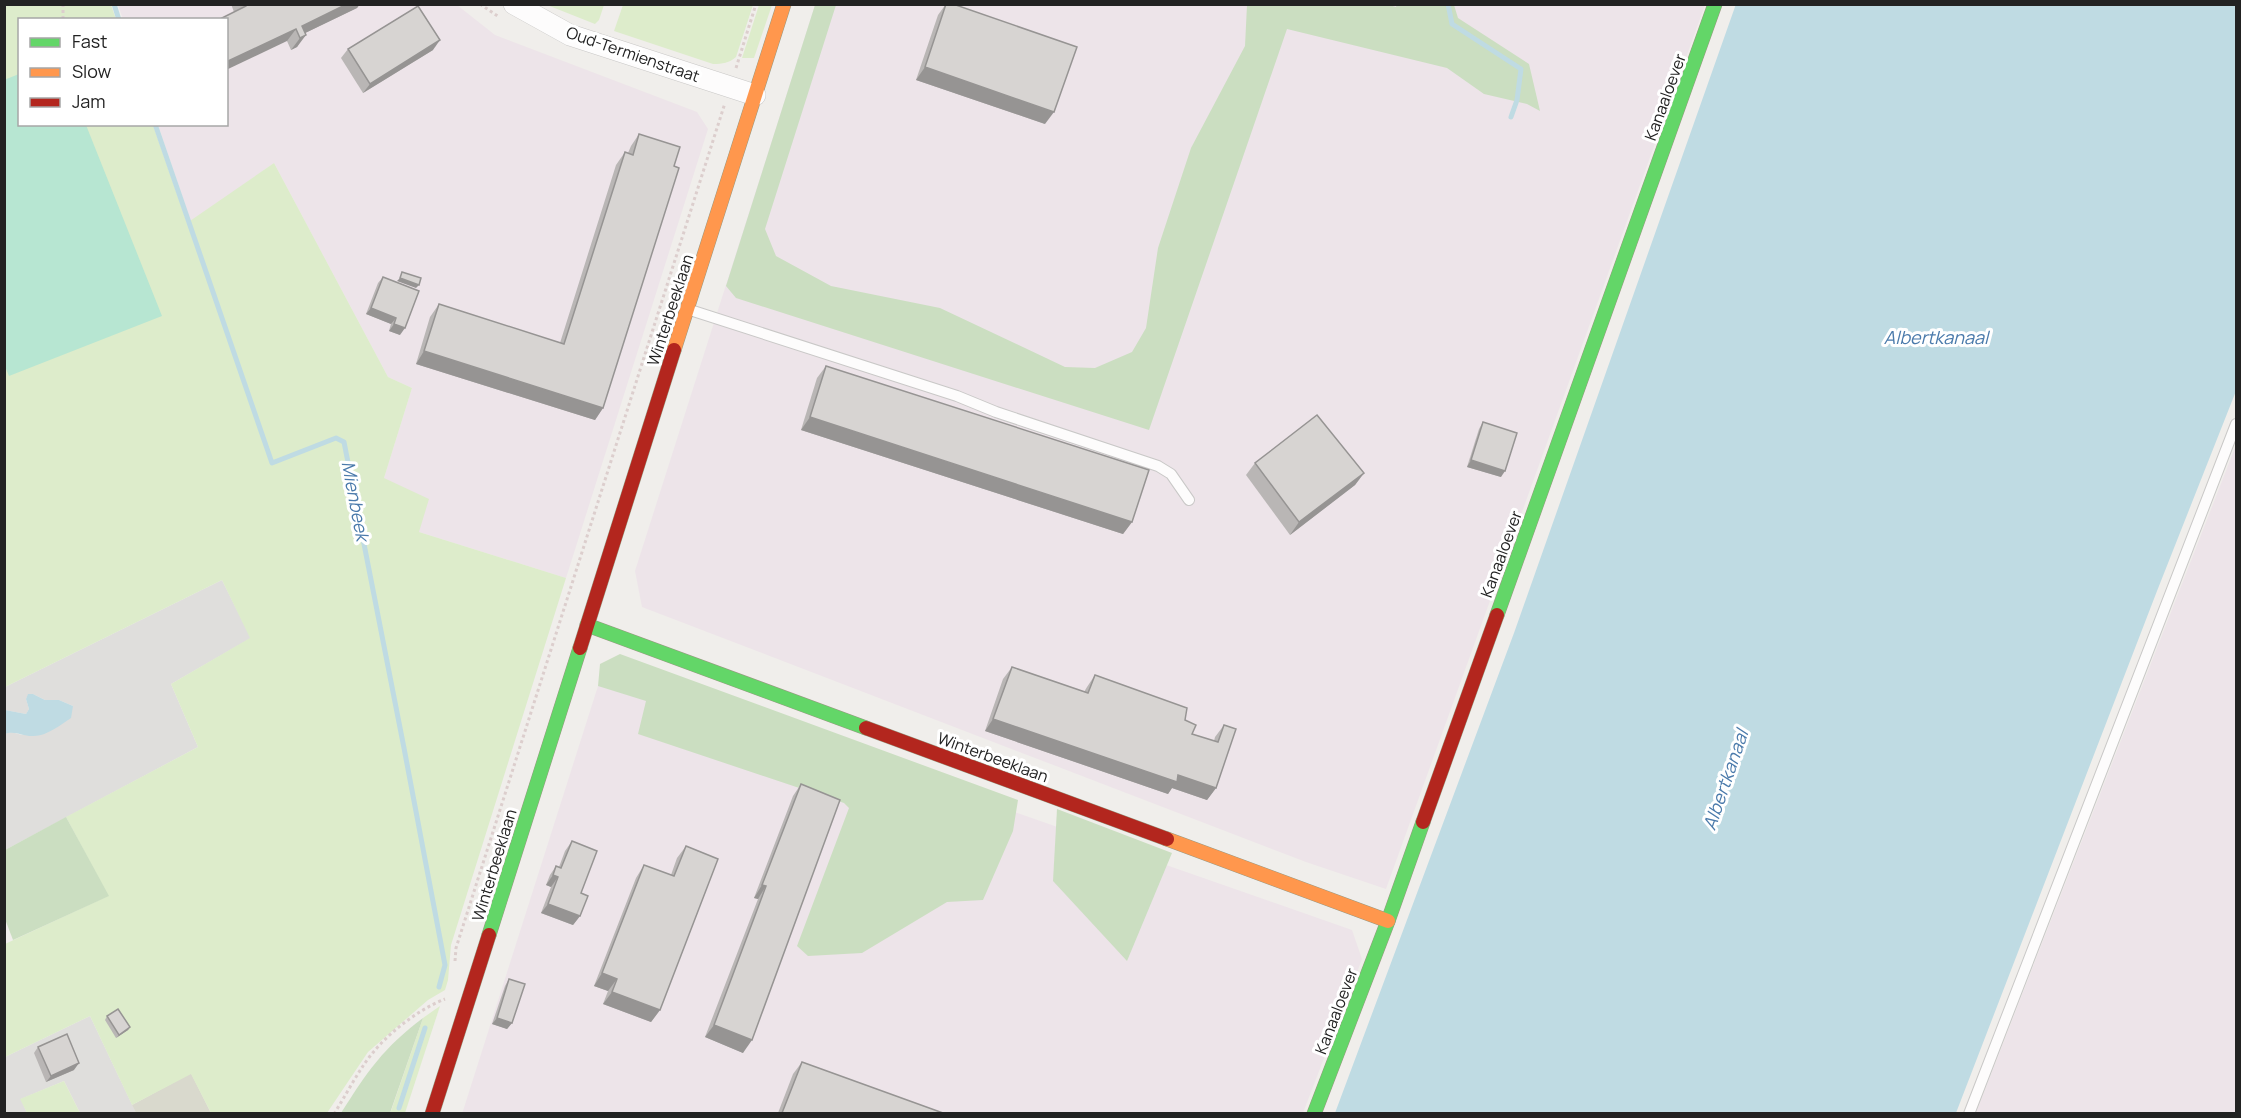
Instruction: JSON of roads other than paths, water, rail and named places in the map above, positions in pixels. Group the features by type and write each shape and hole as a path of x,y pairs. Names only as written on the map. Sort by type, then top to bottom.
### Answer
{"street":[{"name":"Oud-Termienstraat","path":"514,4 570,35 755,95"},
{"name":"Winterbeeklaan","path":"432,1113 784,4"},
{"name":"Kanaaloever","path":"1314,1113 1388,921 1715,4"},
{"name":"Winterbeeklaan","path":"587,625 1388,921"}],"lane":[{"path":"687,309 957,396 996,412 1158,466 1170,474 1189,500"},
{"path":"1969,1113 2236,424"}],"water":[{"name":"Albertkanaal","path":"1736,4 2236,5 2236,391 1956,1113 1335,1113 1514,633"},
{"path":"28,694 45,700 59,700 73,706 71,718 42,735 5,734 5,710 26,714 29,709 26,699"}],"waterway":[{"name":"Mienbeek","path":"114,4 118,18"},
{"path":"1448,4 1452,24 1521,69 1517,100 1511,117"},
{"name":"Mienbeek","path":"156,126 272,463 336,438 344,442 445,965 439,987"},
{"name":"Mienbeek","path":"399,1108 425,1028"}]}
